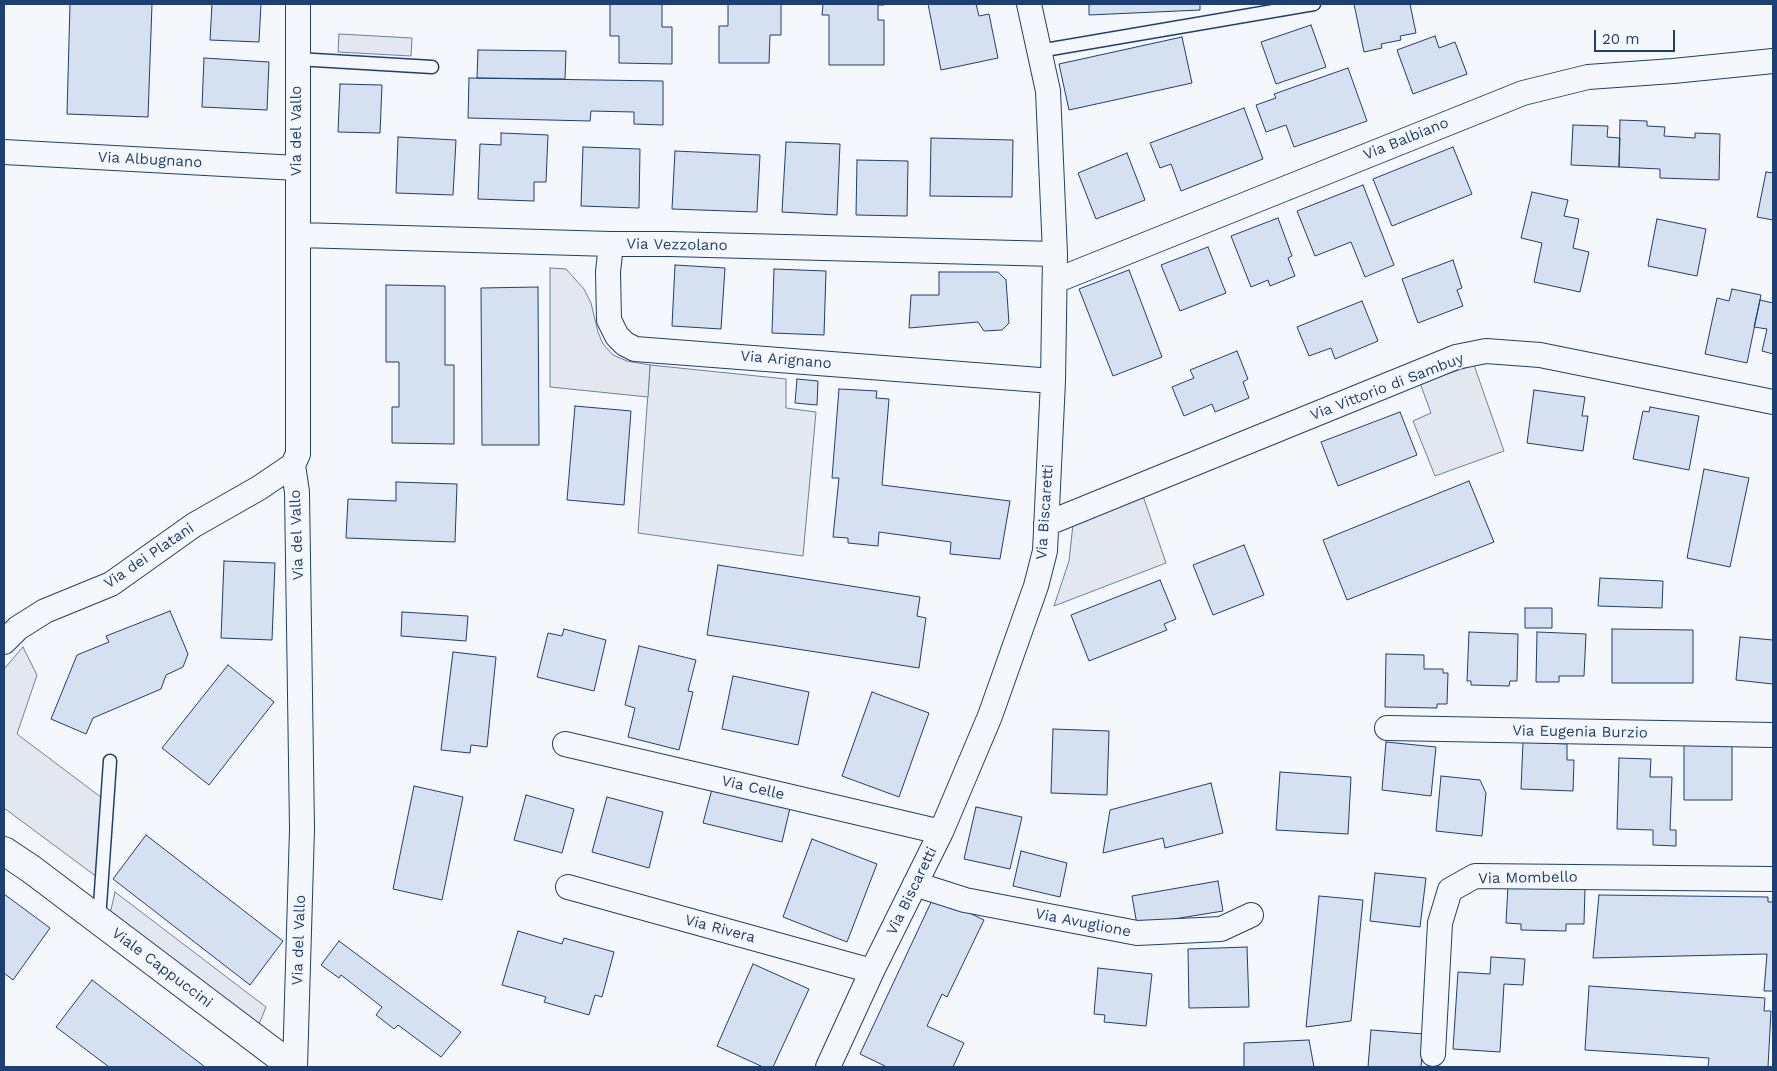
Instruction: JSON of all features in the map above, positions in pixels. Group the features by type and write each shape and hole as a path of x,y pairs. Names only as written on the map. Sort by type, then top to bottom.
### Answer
{"street":[{"name":"Via del Vallo","path":"294,1067 302,829 297,492 293,465 298,454 298,4"},
{"name":"Via Biscaretti","path":"830,1066 872,971 941,832 990,716 1036,586 1045,551 1053,381 1055,254 1048,91 1029,4"},
{"name":"Via Balbiano","path":"1055,281 1523,93 1588,77 1773,61"},
{"name":"Via Albugnano","path":"4,152 297,168"},
{"name":"Via Vezzolano","path":"298,235 1055,254"},
{"name":"Via Arignano","path":"611,244 608,272 610,320 617,336 625,344 635,349 1053,381"},
{"name":"Via Vittorio di Sambuy","path":"1046,524 1448,360 1486,351 1540,355 1773,402"},
{"name":"Via dei Platani","path":"4,642 18,628 45,611 112,584 194,525 259,488 293,465"},
{"name":"Via Eugenia Burzio","path":"1387,728 1773,735"},
{"name":"Via Celle","path":"565,744 941,832"},
{"name":"Viale Cappuccini","path":"4,831 31,869"},
{"name":"Viale Cappuccini","path":"4,851 31,869 294,1067"},
{"name":"Via Mombello","path":"1433,1054 1440,923 1450,890 1475,876 1773,879"},
{"name":"Via Avuglione","path":"915,884 965,900 1137,933 1221,929 1251,915"},
{"name":"Via Rivera","path":"568,887 872,971"}],"lane":[{"path":"1039,51 1314,4"},
{"path":"297,59 432,67"},
{"path":"99,920 110,761"}],"shaded area":[{"path":"339,34 412,38 411,56 338,52"},
{"path":"550,268 566,269 584,289 591,303 603,344 613,355 627,361 650,365 648,397 550,387"},
{"path":"650,365 786,379 786,408 816,412 803,556 638,533"},
{"path":"1474,365 1504,451 1435,476 1413,421 1431,413 1420,383"},
{"path":"1143,496 1166,563 1054,606 1069,561 1073,524"},
{"path":"23,647 37,675 17,734 106,801 101,880 4,808 4,669"},
{"path":"115,892 266,1007 257,1029 110,914"}],"building":[{"path":"70,4 152,4 148,117 67,114"},
{"path":"212,4 261,4 259,42 210,40"},
{"path":"610,4 662,4 662,27 672,27 672,64 619,63 619,36 610,36"},
{"path":"728,4 781,4 781,35 770,35 769,63 719,63 719,26 728,26"},
{"path":"823,4 884,4 878,5 878,20 884,20 884,65 829,65 829,15 822,15"},
{"path":"928,4 976,4 979,16 989,14 998,58 941,70"},
{"path":"1089,4 1200,4 1200,10 1089,15"},
{"path":"1354,4 1410,4 1416,33 1400,36 1401,40 1381,44 1382,48 1364,52"},
{"path":"1311,25 1326,67 1276,84 1261,42"},
{"path":"1435,36 1439,48 1455,42 1467,74 1413,94 1397,50"},
{"path":"1182,37 1192,83 1069,110 1059,64"},
{"path":"478,50 566,51 565,79 477,78"},
{"path":"204,58 269,62 267,110 202,107"},
{"path":"1348,68 1367,121 1294,147 1286,125 1266,132 1256,105 1276,98 1274,94"},
{"path":"469,78 663,81 663,125 634,124 634,112 591,111 590,121 468,118"},
{"path":"340,84 382,85 380,133 338,132"},
{"path":"1244,108 1263,159 1181,191 1171,164 1160,168 1150,143"},
{"path":"1620,120 1647,121 1647,126 1665,127 1664,136 1695,138 1695,133 1720,134 1719,180 1660,178 1660,169 1619,167"},
{"path":"1573,125 1608,126 1607,137 1620,138 1619,167 1571,165"},
{"path":"501,133 548,135 546,182 534,182 534,201 478,199 480,144 501,145"},
{"path":"398,137 456,140 453,195 396,193"},
{"path":"931,138 1013,140 1012,197 930,196"},
{"path":"786,142 840,144 837,215 782,212"},
{"path":"583,147 640,149 639,208 581,206"},
{"path":"1453,147 1472,194 1392,226 1373,179"},
{"path":"675,151 760,155 757,212 672,209"},
{"path":"1127,153 1145,200 1096,219 1078,173"},
{"path":"857,160 908,161 907,216 856,215"},
{"path":"1766,172 1773,173 1773,220 1757,217"},
{"path":"1363,185 1394,265 1365,277 1351,242 1315,256 1297,211"},
{"path":"1532,192 1568,200 1564,216 1579,219 1573,248 1589,252 1580,292 1534,282 1542,243 1521,238"},
{"path":"1278,218 1292,256 1288,258 1295,276 1270,286 1268,280 1251,287 1231,236"},
{"path":"1657,219 1706,229 1697,276 1648,266"},
{"path":"1208,247 1226,293 1180,311 1161,265"},
{"path":"1453,260 1462,288 1457,290 1463,306 1418,323 1402,279"},
{"path":"675,265 725,268 721,329 672,326"},
{"path":"774,269 826,271 824,335 772,333"},
{"path":"1129,270 1162,357 1113,376 1079,289"},
{"path":"939,272 998,272 1006,280 1009,323 1002,330 984,331 978,322 909,328 911,295 939,295"},
{"path":"386,285 445,286 445,365 454,365 454,444 392,443 392,407 399,407 399,362 386,362"},
{"path":"538,287 539,445 482,445 481,288"},
{"path":"1732,289 1761,295 1747,363 1705,354 1717,298 1729,301"},
{"path":"1760,300 1773,303 1773,354 1762,351 1767,329 1754,327"},
{"path":"1362,301 1378,341 1335,359 1331,348 1309,356 1297,327"},
{"path":"1237,351 1248,379 1243,382 1249,398 1215,412 1212,404 1184,416 1172,387 1194,378 1190,370"},
{"path":"797,379 818,381 817,405 795,403"},
{"path":"839,389 877,391 876,398 889,399 882,485 1010,501 1000,559 950,554 951,542 879,532 878,546 848,543 848,538 833,537 839,478 832,478"},
{"path":"1534,390 1585,397 1582,416 1588,416 1583,451 1527,443"},
{"path":"575,406 631,411 624,505 567,500"},
{"path":"1650,407 1699,416 1689,470 1633,459 1643,411 1649,412"},
{"path":"1400,412 1417,455 1338,486 1321,442"},
{"path":"1704,469 1749,478 1730,567 1687,558"},
{"path":"1469,481 1494,542 1347,600 1323,540"},
{"path":"396,482 457,484 455,542 346,538 348,499 396,501"},
{"path":"1244,545 1264,595 1213,615 1193,565"},
{"path":"224,561 275,563 272,640 221,638"},
{"path":"718,565 920,597 917,616 926,618 919,668 707,635"},
{"path":"1600,578 1663,581 1662,608 1598,606"},
{"path":"1160,580 1176,619 1164,624 1167,630 1089,661 1071,615"},
{"path":"1525,608 1552,608 1552,628 1525,628"},
{"path":"170,611 188,654 183,667 166,675 161,689 93,718 86,734 51,719 77,655 109,642 106,636"},
{"path":"402,612 468,616 466,641 401,636"},
{"path":"564,629 606,640 594,691 537,677 548,633 562,636"},
{"path":"1612,629 1693,630 1693,683 1612,683"},
{"path":"1469,632 1518,634 1517,681 1510,681 1509,686 1471,685 1471,681 1467,681"},
{"path":"1537,632 1586,634 1584,676 1559,676 1559,682 1536,682"},
{"path":"1740,637 1773,640 1773,684 1736,680"},
{"path":"639,646 696,660 688,691 693,692 679,750 628,737 635,708 625,705"},
{"path":"453,652 496,657 487,747 471,745 470,753 441,750"},
{"path":"1386,654 1424,655 1424,669 1443,669 1443,673 1448,673 1447,704 1437,704 1437,708 1385,707"},
{"path":"228,665 274,702 209,785 162,748"},
{"path":"733,676 809,692 798,745 722,729"},
{"path":"872,692 929,713 899,797 842,776"},
{"path":"1053,729 1109,731 1107,795 1051,793"},
{"path":"1386,742 1436,747 1431,796 1382,790"},
{"path":"1523,742 1567,744 1567,760 1574,760 1573,791 1521,789"},
{"path":"1684,743 1732,743 1732,800 1684,800"},
{"path":"1619,758 1651,759 1650,777 1672,777 1670,830 1676,830 1676,846 1653,845 1653,830 1617,829"},
{"path":"1280,772 1351,777 1348,834 1276,830"},
{"path":"1441,776 1480,780 1486,793 1482,836 1436,831"},
{"path":"1211,783 1223,833 1165,848 1163,838 1103,853 1110,810"},
{"path":"414,786 463,797 442,900 393,889"},
{"path":"712,789 790,808 782,842 703,823"},
{"path":"526,795 574,809 562,853 514,840"},
{"path":"607,797 663,812 649,868 592,852"},
{"path":"976,807 1022,817 1010,869 964,859"},
{"path":"146,835 283,941 250,985 113,879"},
{"path":"812,839 877,864 847,942 783,917"},
{"path":"1021,851 1067,863 1060,897 1013,886"},
{"path":"1375,873 1426,878 1420,927 1370,921"},
{"path":"1218,881 1223,911 1137,925 1132,896"},
{"path":"1508,885 1585,887 1584,924 1566,924 1566,931 1521,930 1521,924 1506,923"},
{"path":"4,894 50,928 13,980 4,973"},
{"path":"1599,895 1768,897 1768,902 1773,902 1773,991 1764,991 1767,954 1593,958"},
{"path":"934,896 984,920 947,997 942,994 927,1026 964,1043 953,1067 887,1067 860,1054"},
{"path":"1319,896 1363,900 1351,1021 1306,1027"},
{"path":"518,931 562,944 564,938 614,952 602,997 595,995 589,1015 544,1002 546,997 502,985"},
{"path":"339,941 461,1032 441,1057 398,1025 394,1029 376,1015 382,1007 341,975 339,978 321,965"},
{"path":"1247,947 1249,1007 1189,1008 1188,949"},
{"path":"1491,957 1525,959 1523,985 1504,984 1500,1052 1453,1049 1458,972 1490,974"},
{"path":"753,964 809,989 773,1067 763,1067 717,1046"},
{"path":"1098,968 1152,974 1146,1026 1104,1022 1105,1015 1094,1014"},
{"path":"92,980 205,1067 109,1067 56,1027"},
{"path":"1589,986 1765,998 1764,1011 1771,1011 1768,1067 1708,1067 1709,1058 1585,1050"},
{"path":"1371,1030 1424,1034 1421,1067 1368,1067"},
{"path":"1309,1040 1314,1067 1244,1067 1244,1043"}]}
